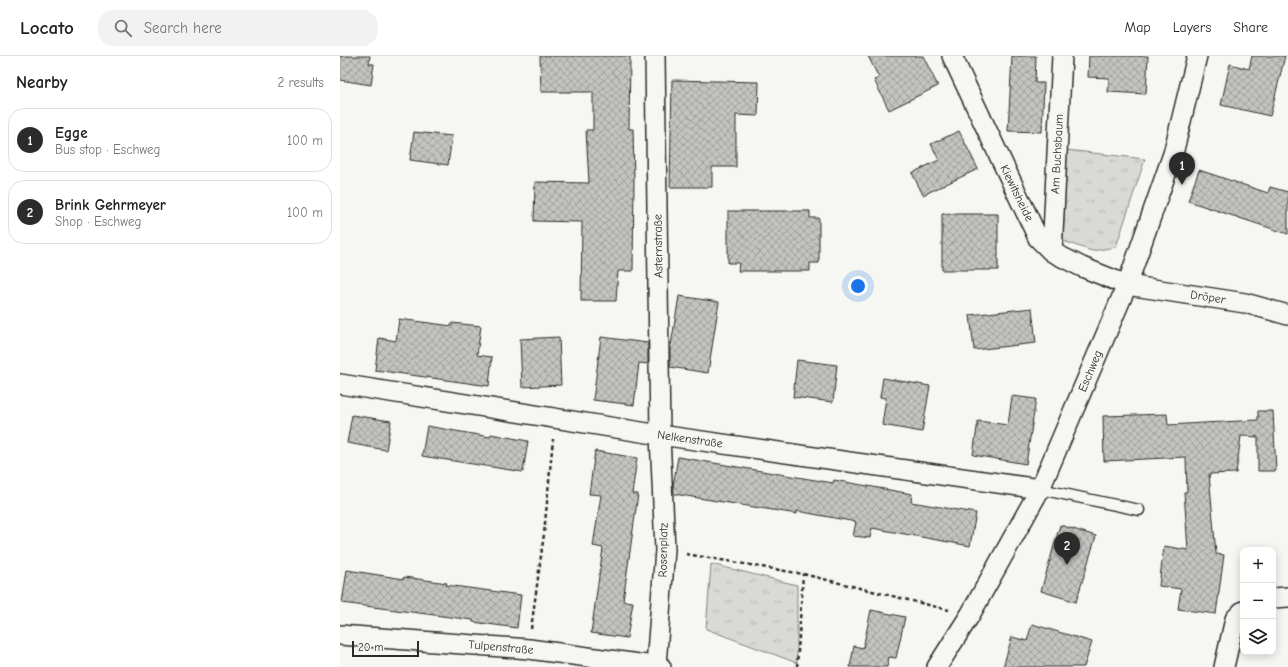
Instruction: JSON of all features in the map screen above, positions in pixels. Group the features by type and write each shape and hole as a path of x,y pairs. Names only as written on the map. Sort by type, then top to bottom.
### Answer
{"street":[{"name":"Asternstraße","path":"655,56 660,435"},
{"name":"Kiewitsheide","path":"952,56 1038,238 1052,252 1082,267 1127,285"},
{"name":"Am Buchsbaum","path":"1052,252 1062,56"},
{"name":"Eschweg","path":"937,667 970,615 1040,489 1127,285 1173,154 1197,56"},
{"name":"Dröper","path":"1127,285 1245,303 1288,315"},
{"name":"Nelkenstraße","path":"340,384 660,435 1040,489"},
{"name":"Rosenplatz","path":"659,666 665,550 660,435"},
{"path":"1276,598 1288,597"},
{"path":"1224,667 1235,619 1240,614"},
{"name":"Tulpenstraße","path":"340,635 529,649 659,666"}],"lane":[{"path":"1040,489 1138,510"}],"path":[{"path":"529,649 544,534 555,418"},
{"path":"665,550 803,574 970,615"},
{"path":"797,667 803,574"}],"green space":[{"path":"1067,150 1145,159 1116,247 1092,251 1063,241"},
{"path":"711,564 797,585 797,663 706,629"}],"building":[{"path":"340,56 370,56 369,64 374,64 371,85 340,80"},
{"path":"540,56 630,56 629,129 633,129 634,179 633,271 618,271 616,301 581,301 582,222 534,221 535,182 589,183 586,130 593,130 593,92 541,92"},
{"path":"868,56 923,56 938,86 889,110 874,80 879,78"},
{"path":"1012,56 1036,56 1035,83 1044,83 1042,132 1008,131"},
{"path":"1089,56 1148,56 1146,94 1108,92 1109,78 1088,77"},
{"path":"1252,56 1285,56 1270,116 1221,105 1230,64 1249,69"},
{"path":"672,80 759,82 758,116 736,115 736,167 712,167 712,187 670,187"},
{"path":"959,131 978,169 923,195 912,173 939,160 931,144"},
{"path":"414,132 452,136 448,165 410,160"},
{"path":"1199,170 1268,193 1270,187 1288,192 1288,234 1188,201"},
{"path":"728,211 810,211 810,218 819,218 819,263 810,263 810,271 738,271 739,263 728,263"},
{"path":"942,214 998,214 998,270 942,270"},
{"path":"679,296 719,302 708,373 670,367 670,345"},
{"path":"1032,308 1036,343 974,350 970,315"},
{"path":"399,319 452,326 452,323 481,326 477,355 492,357 489,386 375,370 379,338 396,341"},
{"path":"559,337 561,385 522,387 520,339"},
{"path":"601,337 648,343 648,364 639,363 634,405 593,400"},
{"path":"797,360 837,365 833,402 793,397"},
{"path":"883,378 930,386 922,432 882,425 886,398 880,397"},
{"path":"1012,396 1036,399 1026,464 973,455 978,421 1008,425"},
{"path":"1258,411 1273,411 1276,471 1258,471 1258,437 1241,436 1236,473 1209,474 1216,554 1224,555 1216,614 1178,609 1181,589 1159,586 1164,546 1188,550 1184,492 1187,492 1186,457 1104,461 1103,416 1167,414 1168,425 1258,420"},
{"path":"352,415 391,421 386,450 347,443"},
{"path":"427,426 490,437 491,434 528,441 523,472 422,456"},
{"path":"595,451 637,458 632,494 638,494 623,601 633,602 627,638 591,633 603,548 593,546 601,495 589,494"},
{"path":"678,457 833,483 834,480 912,494 911,502 976,513 970,546 872,528 870,538 853,536 856,522 797,511 797,514 674,494 673,486"},
{"path":"1060,525 1096,536 1076,602 1041,591"},
{"path":"347,570 404,579 404,577 447,583 446,585 521,595 517,628 473,622 473,620 342,603"},
{"path":"871,610 905,617 896,658 889,657 887,667 850,667 854,646 863,648"},
{"path":"1032,624 1092,642 1084,667 1003,667 1012,637 1027,641"}],"place":[{"name":"Egge","path":"1182,185"},
{"name":"Brink Gehrmeyer","path":"1067,565"}]}
